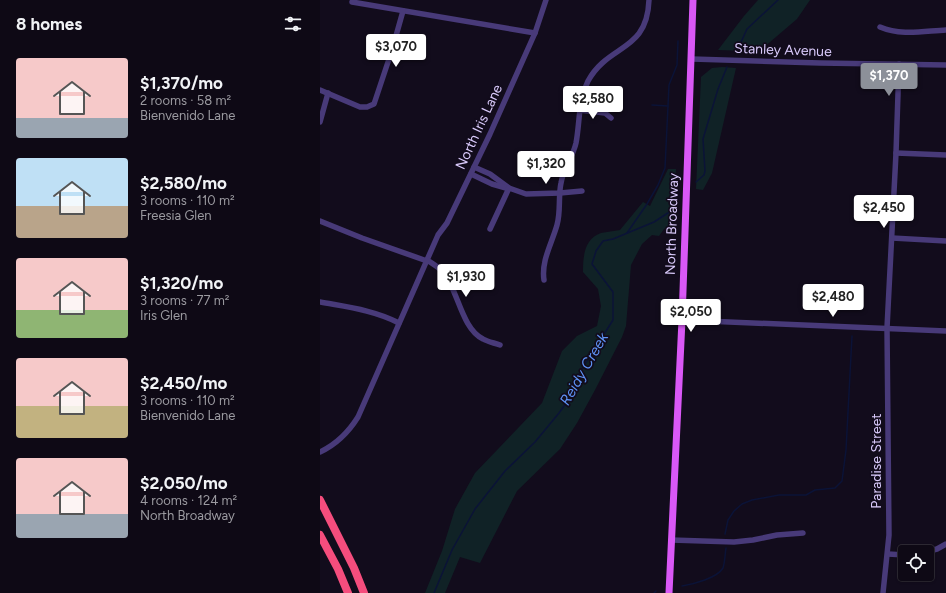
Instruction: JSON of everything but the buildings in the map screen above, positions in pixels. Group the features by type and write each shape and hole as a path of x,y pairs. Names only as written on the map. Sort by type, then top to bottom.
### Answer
{"highway":[{"path":"320,500 354,568 364,593"},
{"path":"320,534 338,569 348,593"}],"main road":[{"name":"North Broadway","path":"669,593 682,320 693,0"}],"street":[{"name":"North Iris Lane","path":"320,452 336,443 347,434 355,423 438,235 448,223 535,33 546,0"},
{"path":"544,280 542,269 557,224 563,174 576,144 582,93 594,72 606,59 630,44 641,32 647,17 649,0"},
{"path":"352,2 535,33"},
{"path":"320,90 360,107 367,107 374,104 403,11"},
{"path":"880,27 890,31 901,32 946,30"},
{"name":"Stanley Avenue","path":"692,59 820,64 899,64 946,66"},
{"name":"Paradise Street","path":"883,593 888,554 888,328 899,64"},
{"path":"320,122 328,93"},
{"path":"579,110 605,113 611,118"},
{"path":"896,153 946,155"},
{"path":"474,167 490,174 509,188"},
{"path":"471,174 492,184 526,194 582,191"},
{"path":"490,229 509,188"},
{"path":"320,221 362,238 427,260 443,272 450,282 465,318 473,332 482,339 500,345"},
{"path":"892,238 946,241"},
{"path":"320,302 371,312 386,316 399,323"},
{"path":"682,320 946,331"},
{"path":"671,540 734,542 777,535 803,533"},
{"path":"934,550 946,544"},
{"path":"888,554 898,555"}],"shaded area":[{"path":"758,0 810,0 797,19 763,48 749,47 747,51 718,50 744,16"},
{"path":"712,68 736,68 712,173 703,190 696,189 701,77"},
{"path":"668,169 676,169 673,225 664,229 659,236 652,235 642,244 631,265 626,326 622,337 577,423 560,449 517,491 480,563 460,557 445,593 425,593 442,551 455,509 475,473 542,403 562,351 577,336 597,326 601,306 598,289 583,272 583,260 588,244 595,236 601,233 620,230 643,202 650,206"}],"waterway":[{"name":"Reidy Creek","path":"737,51 747,29 778,0"},
{"path":"627,233 647,204 658,185 665,168 669,85 677,65 678,41"},
{"name":"Reidy Creek","path":"696,182 704,175 703,139 718,89 727,67"},
{"path":"652,105 668,106"},
{"name":"Reidy Creek","path":"434,593 452,550 475,509 505,471 535,442 559,413 572,395 580,372 613,320 613,292 592,264 596,251 603,241 613,239 654,222 674,209"},
{"path":"725,534 728,520 734,511 742,504 752,500 779,495 806,495 815,490 835,488 842,481 846,450 852,336"},
{"path":"682,586 711,578 720,572 724,566 726,548"}]}
